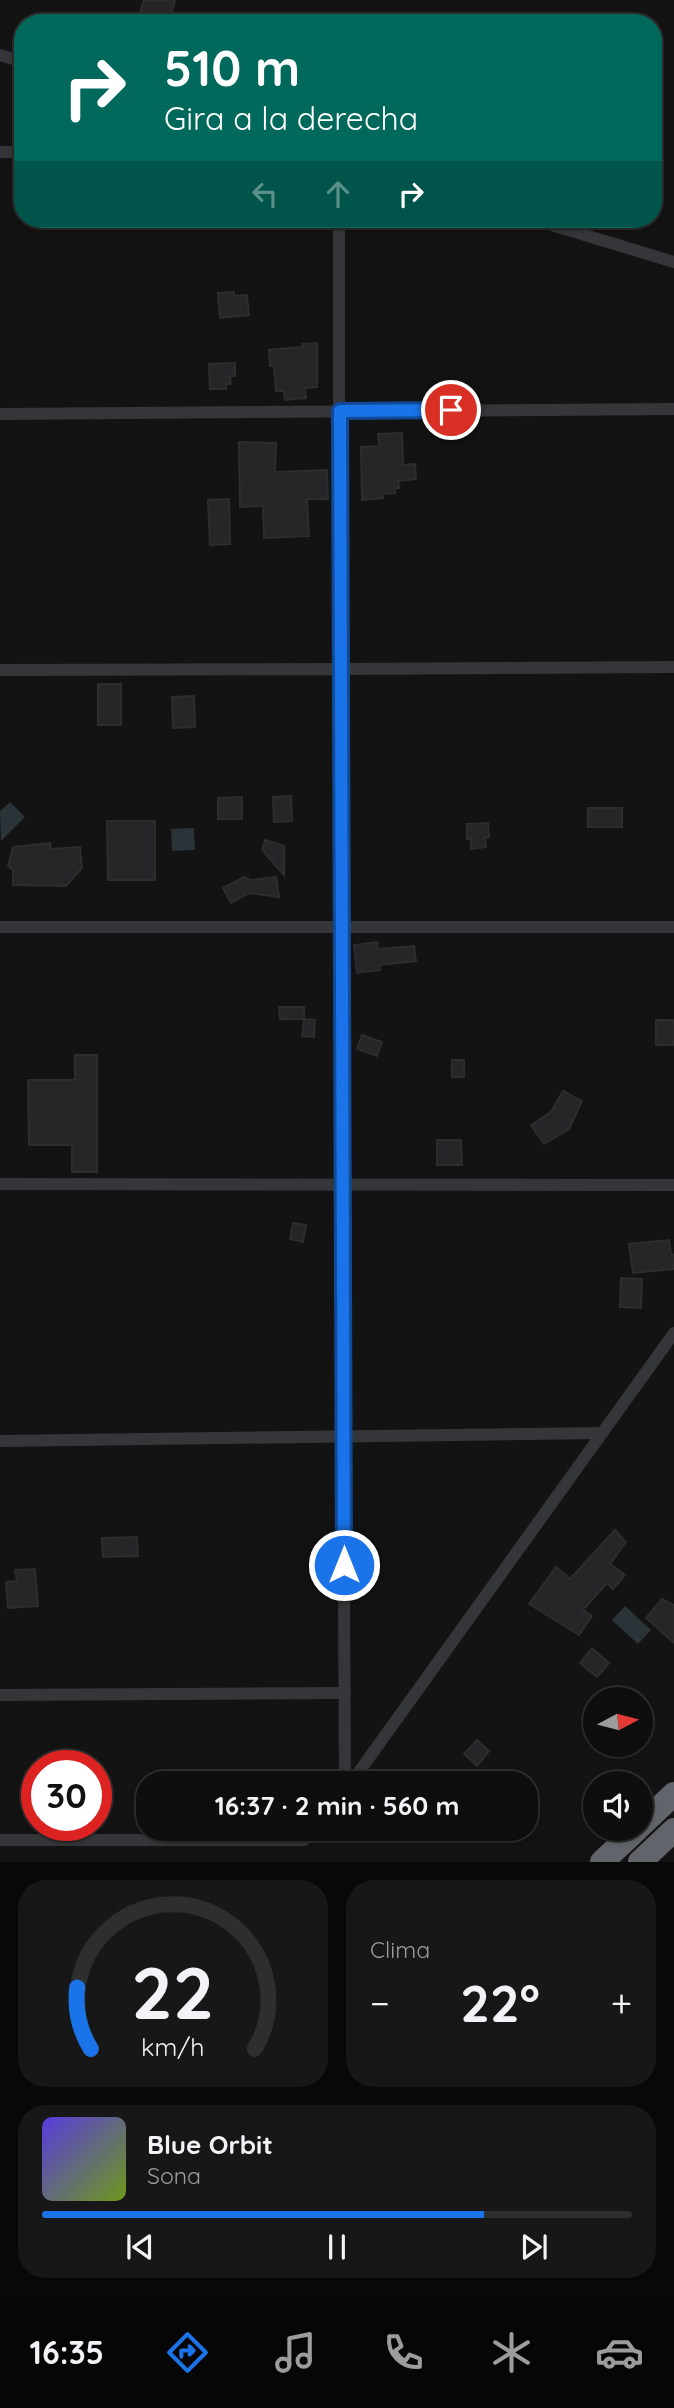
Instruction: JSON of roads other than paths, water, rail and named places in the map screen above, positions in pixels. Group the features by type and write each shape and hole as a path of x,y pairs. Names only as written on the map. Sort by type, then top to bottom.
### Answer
{"highway":[{"path":"653,1814 674,1794"},
{"path":"640,1862 674,1830"},
{"path":"602,1862 624,1841"}],"street":[{"path":"339,228 345,1771"},
{"path":"562,228 674,262"},
{"path":"0,414 674,409"},
{"path":"0,670 674,667"},
{"path":"0,927 674,927"},
{"path":"0,1184 674,1185"},
{"path":"360,1771 674,1333"},
{"path":"0,1441 602,1433"},
{"path":"0,1695 345,1693"},
{"path":"0,1840 136,1840"}]}
